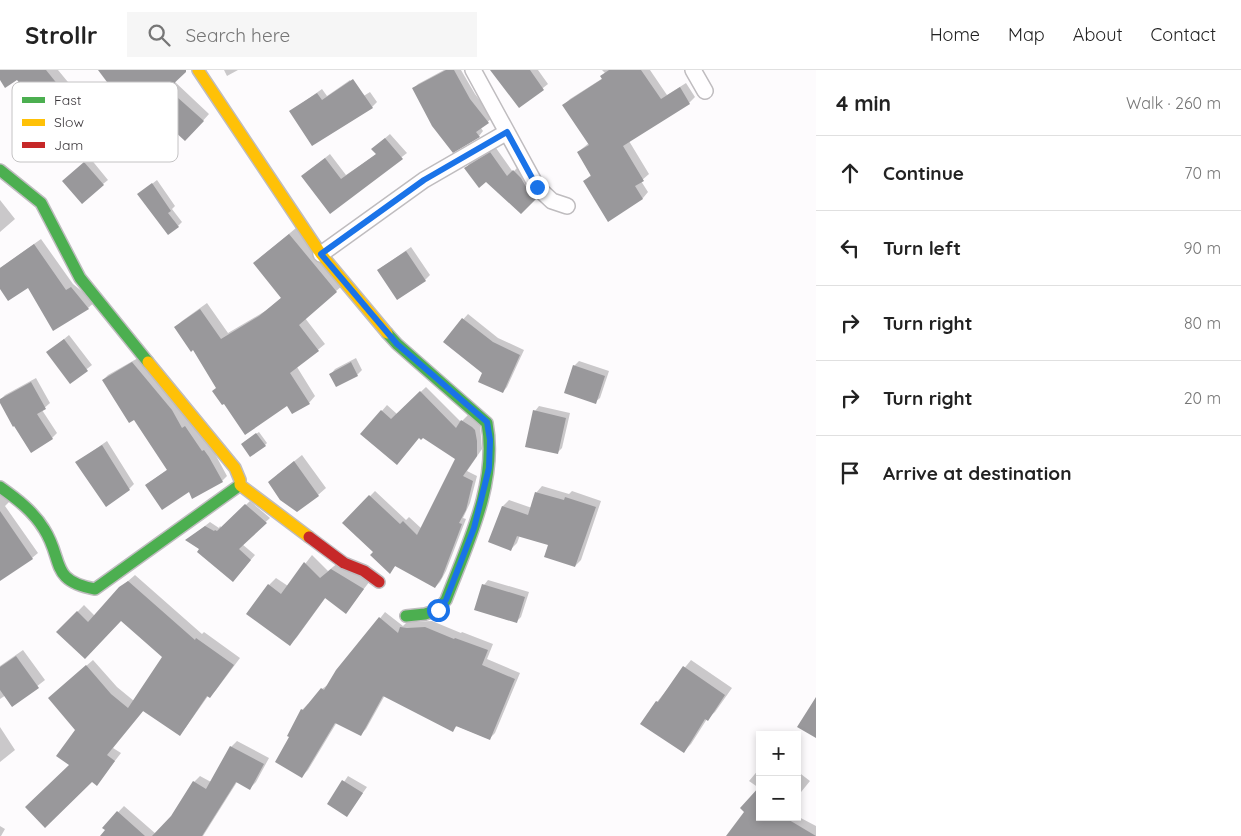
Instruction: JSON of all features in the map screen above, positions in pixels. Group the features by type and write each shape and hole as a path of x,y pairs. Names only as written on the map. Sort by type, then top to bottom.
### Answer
{"street":[{"path":"198,70 321,254 397,344 487,422 490,440 489,468 474,528 446,600 438,610 425,614 406,616"},
{"path":"473,70 537,187 552,201 566,206"},
{"path":"693,70 705,91"},
{"path":"321,254 424,180 507,132"},
{"path":"0,170 41,202 80,278 235,468 240,485 344,563 364,571 380,582"},
{"path":"0,487 21,501 45,530 64,576 78,586 95,589 240,485"}],"building":[{"path":"0,70 46,70 56,82 19,82 17,80 5,88 0,80"},
{"path":"98,70 186,70 175,82 107,82"},
{"path":"446,70 454,70 470,99 489,123 476,132 480,137 453,153 432,126 412,88"},
{"path":"490,70 530,70 544,90 519,108"},
{"path":"609,70 641,70 661,99 680,87 690,104 623,146 644,181 635,186 643,199 608,222 583,181 591,176 577,152 589,145 562,105 602,79 600,76"},
{"path":"353,79 373,108 312,146 289,111 317,93 322,100"},
{"path":"178,98 204,121 185,141 178,135"},
{"path":"385,138 403,159 330,214 301,176 325,158 341,179 376,154 371,149"},
{"path":"490,152 507,176 513,170 536,199 521,214 486,182 479,188 464,168"},
{"path":"84,162 104,185 82,204 62,181"},
{"path":"152,183 171,211 168,213 179,227 168,235 137,194"},
{"path":"289,234 337,292 299,325 319,351 290,373 310,404 292,414 287,406 245,435 224,404 222,405 212,391 216,388 193,350 191,352 174,327 200,309 221,339 259,316 281,298 253,263"},
{"path":"34,244 66,290 71,287 89,309 53,331 28,288 8,301 0,289 0,268"},
{"path":"406,251 426,281 397,300 377,270"},
{"path":"462,318 493,342 520,355 503,393 478,382 482,373 443,342"},
{"path":"64,339 88,371 70,384 46,352"},
{"path":"132,362 172,410 182,428 185,426 202,451 204,450 223,482 192,499 189,492 162,510 145,485 167,470 134,420 129,423 102,380"},
{"path":"351,362 358,376 336,387 329,374"},
{"path":"573,365 605,376 596,404 564,393"},
{"path":"31,382 46,409 37,414 53,439 31,453 13,427 0,403 0,399"},
{"path":"420,391 456,428 461,420 472,427 475,430 477,441 477,456 463,476 473,481 466,510 459,523 462,524 442,577 435,588 395,566 390,574 370,555 373,552 342,523 369,495 400,524 403,521 417,535 455,459 423,438 421,440 419,438 397,465 360,434 381,410 391,419"},
{"path":"533,410 566,418 558,454 525,447"},
{"path":"256,433 266,446 250,457 241,444"},
{"path":"102,445 130,490 106,507 75,462"},
{"path":"294,461 319,496 297,512 280,500 268,482"},
{"path":"535,492 564,500 565,497 596,507 575,567 544,557 548,545 517,536 511,551 488,542 502,506 528,515"},
{"path":"245,504 267,523 239,549 251,560 233,582 197,552 199,549 185,540 205,526 217,531"},
{"path":"0,511 33,559 0,581"},
{"path":"304,562 320,578 331,569 364,589 346,614 325,598 290,646 246,614 268,584 281,594"},
{"path":"128,581 195,640 196,638 234,665 210,698 207,696 180,736 143,711 107,755 115,761 97,786 92,782 45,828 25,807 69,765 56,756 75,730 48,698 86,665 111,694 128,708 162,657 121,621 85,659 56,632 77,611 88,622 119,587"},
{"path":"482,584 525,597 517,623 474,610"},
{"path":"379,617 398,633 400,627 425,627 488,650 482,665 515,679 490,740 456,726 453,732 383,696 361,736 335,723 302,778 275,762 289,737 287,736 301,709 303,710 321,688 324,690 336,670"},
{"path":"16,656 39,688 12,707 0,690 0,667"},
{"path":"683,666 725,695 708,721 705,719 684,753 640,724"},
{"path":"816,697 816,738 797,727"},
{"path":"230,746 264,764 250,790 236,782 202,836 152,836 171,816 193,781 206,789"},
{"path":"342,780 363,793 347,817 327,804"},
{"path":"756,790 756,821 791,821 816,836 726,836 744,812 740,808"},
{"path":"117,811 145,836 100,836 105,830 102,828"}],"traffic: fast":[{"path":"0,170 41,203 80,278 148,362"},
{"path":"387,333 487,423 489,446 488,468 478,513 446,600 438,610 425,614 406,616"},
{"path":"0,487 24,506 40,523 50,540 64,575 70,581 95,589 240,485"}],"traffic: slow":[{"path":"198,70 321,254 387,333"},
{"path":"148,362 235,468 240,485 309,537"}],"traffic: jam":[{"path":"309,537 344,563 364,571 379,582"}],"route":[{"path":"438,610 446,600 474,528 489,468 490,440 487,422 397,344 321,254 424,180 507,132 537,187"}]}
